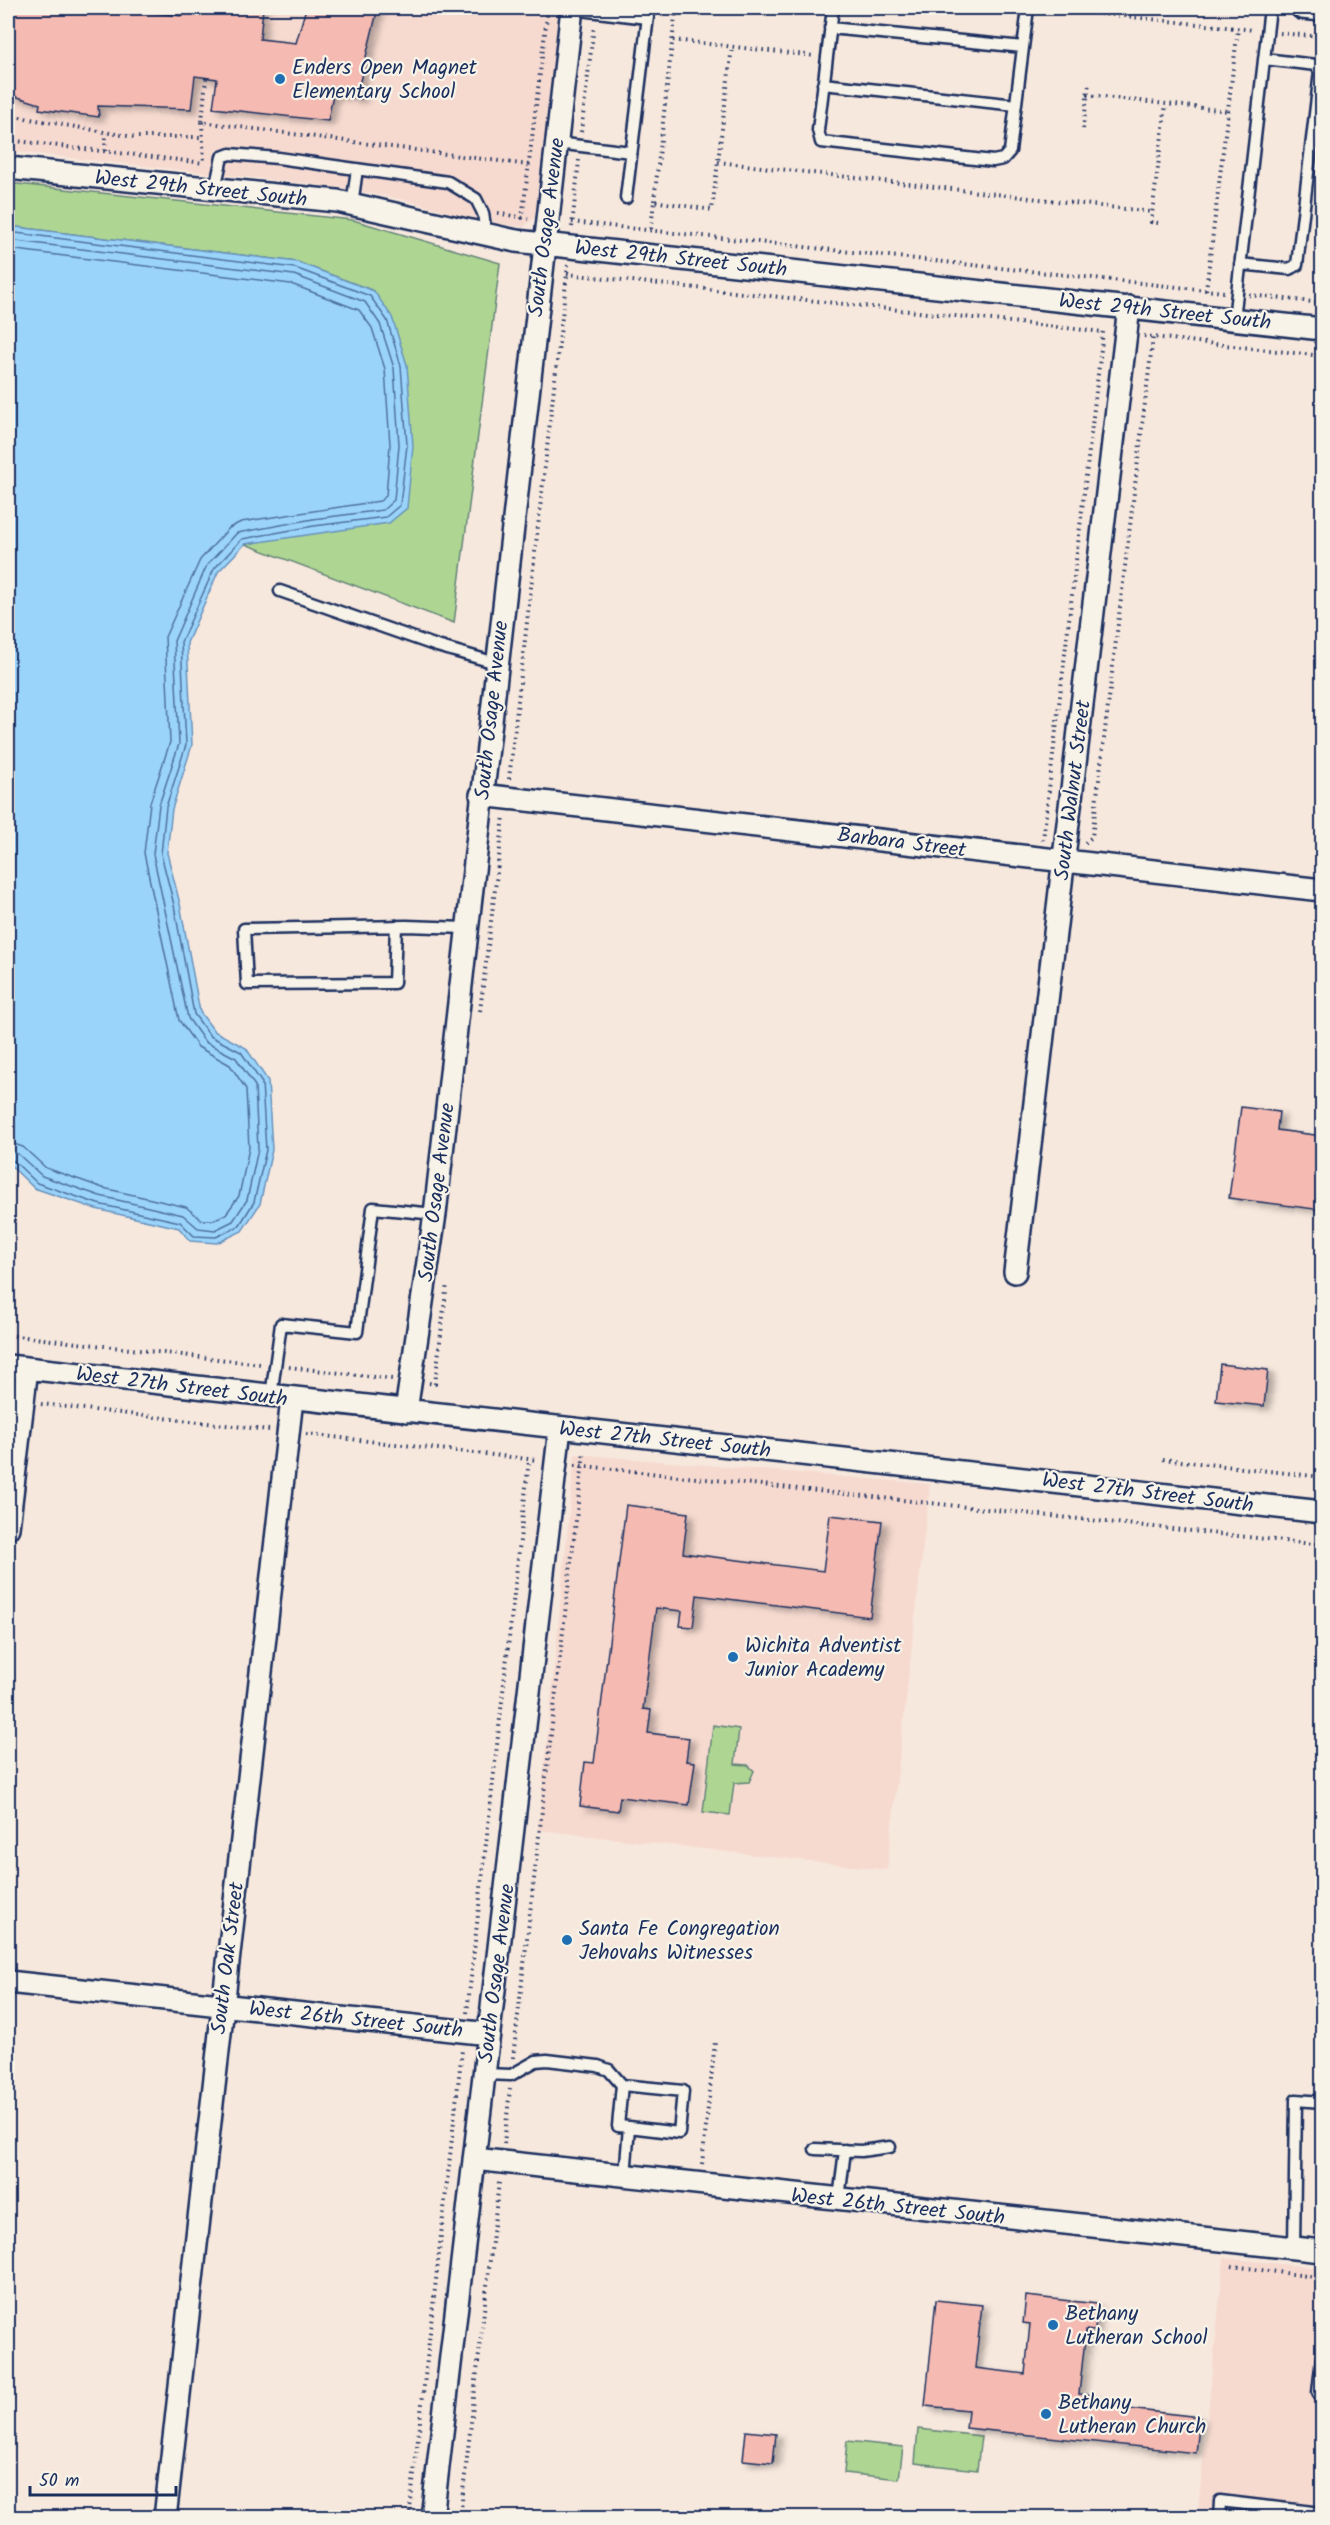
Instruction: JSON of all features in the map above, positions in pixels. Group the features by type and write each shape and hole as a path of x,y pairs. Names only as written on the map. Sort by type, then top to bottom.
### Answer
{"street":[{"name":"South Osage Avenue","path":"406,1411 435,1214 572,8"},
{"path":"1302,8 1323,10"},
{"name":"West 29th Street South","path":"8,168 352,205 544,244 1323,329"},
{"name":"South Walnut Street","path":"1016,1272 1129,307"},
{"name":"Barbara Street","path":"481,795 1323,890"},
{"path":"8,1528 23,1402 17,1367"},
{"name":"West 27th Street South","path":"17,1367 1323,1512"},
{"name":"South Oak Street","path":"165,2517 292,1398"},
{"name":"South Osage Avenue","path":"432,2517 560,1428"},
{"name":"West 26th Street South","path":"8,1982 489,2034"},
{"name":"West 26th Street South","path":"474,2159 1323,2251"}],"lane":[{"path":"572,8 596,12 648,13 626,198"},
{"path":"833,8 818,137 820,142 839,146 993,161 1003,159 1010,151 1028,8"},
{"path":"1234,319 1270,8"},
{"path":"830,28 1023,47"},
{"path":"1240,264 1289,269 1297,265 1320,72 1316,65 1264,59"},
{"path":"824,84 1016,105"},
{"path":"556,143 631,152"},
{"path":"215,189 222,157 230,154 278,158 448,182 476,199 481,209 486,234"},
{"path":"352,205 357,169"},
{"path":"280,591 437,646 496,663"},
{"path":"396,926 394,983 247,984 244,929 396,926 466,928"},
{"path":"271,1396 281,1324 357,1332 373,1208 435,1214"},
{"path":"484,2074 511,2075 536,2061 564,2061 609,2070 622,2085 683,2091 679,2133 618,2126 622,2085"},
{"path":"1294,2248 1296,2100 1323,2102"},
{"path":"625,2176 629,2127"},
{"path":"815,2148 845,2150 890,2147"},
{"path":"839,2199 845,2150"},
{"path":"1323,2357 1318,2393 1323,2398"},
{"path":"1219,2517 1220,2501 1323,2513"}],"path":[{"path":"522,219 548,8"},
{"path":"651,229 676,8"},
{"path":"1046,8 1323,37"},
{"path":"479,1018 596,12"},
{"path":"1206,290 1238,28"},
{"path":"673,40 816,56"},
{"path":"654,201 712,210 732,47"},
{"path":"204,163 202,122 206,78"},
{"path":"1083,129 1089,82"},
{"path":"1087,95 1228,111"},
{"path":"1158,223 1151,222 1166,104"},
{"path":"8,115 133,137 202,137"},
{"path":"202,122 529,165"},
{"path":"105,151 106,133"},
{"path":"8,140 220,165"},
{"path":"718,162 1152,212"},
{"path":"481,209 522,219 651,229 1323,303"},
{"path":"567,274 1323,356"},
{"path":"8,1335 435,1384 448,1277"},
{"path":"23,1402 529,1460 1323,1545"},
{"path":"460,2517 584,1452"},
{"path":"1163,1459 1323,1477"},
{"path":"409,2517 529,1460"},
{"path":"713,2166 702,2165 715,2042"},
{"path":"1232,2266 1323,2278"}],"shaded area":[{"name":"Enders Open Magnet Elementary School","path":"8,8 562,8 535,217 524,227 505,225 405,200 335,187 8,151"},
{"name":"Wichita Adventist Junior Academy","path":"575,1454 930,1484 887,1870 538,1830"},
{"path":"1224,2258 1322,2268 1322,2517 1197,2518"}],"green space":[{"path":"8,183 353,220 500,263 454,623 245,544 315,532 374,291 297,262 8,226"},
{"path":"713,1725 739,1729 735,1764 748,1765 754,1771 749,1782 734,1783 730,1815 703,1812"},
{"path":"918,2429 981,2436 977,2470 915,2463"},
{"path":"847,2441 903,2447 899,2479 844,2473"}],"water":[{"path":"8,226 297,262 374,291 392,317 407,365 413,446 407,508 389,523 245,544 218,572 187,643 192,745 172,809 167,853 180,904 200,1012 214,1031 246,1048 268,1081 272,1150 260,1204 242,1231 217,1243 190,1241 179,1228 96,1209 34,1188 8,1163"}],"building":[{"path":"15,8 104,8 183,16 184,8 263,8 260,39 296,43 306,8 378,8 360,81 361,99 333,94 328,121 213,108 217,79 195,76 191,109 98,106 99,117 39,109 40,104 8,94 8,9 15,10"},
{"path":"1241,1107 1279,1112 1277,1130 1322,1136 1322,1210 1229,1198"},
{"path":"1220,1364 1268,1370 1264,1406 1216,1401"},
{"path":"626,1505 688,1513 683,1553 823,1571 830,1515 882,1521 870,1617 697,1595 693,1627 680,1626 682,1611 656,1608 643,1709 651,1710 648,1733 689,1738 686,1761 695,1762 689,1805 620,1797 618,1811 580,1806 585,1762 594,1763"},
{"path":"1026,2296 1097,2304 1095,2331 1086,2330 1079,2394 1094,2395 1092,2405 1200,2417 1196,2453 966,2428 968,2410 925,2406 936,2300 982,2305 975,2368 1025,2374 1030,2324 1023,2323"},
{"path":"746,2431 776,2434 773,2463 743,2460"}],"place":[{"name":"Enders Open Magnet Elementary School","path":"280,79"},
{"name":"Wichita Adventist Junior Academy","path":"733,1657"},
{"name":"Santa Fe Congregation Jehovahs Witnesses","path":"567,1940"},
{"name":"Bethany Lutheran School","path":"1053,2325"},
{"name":"Bethany Lutheran Church","path":"1046,2414"}]}
